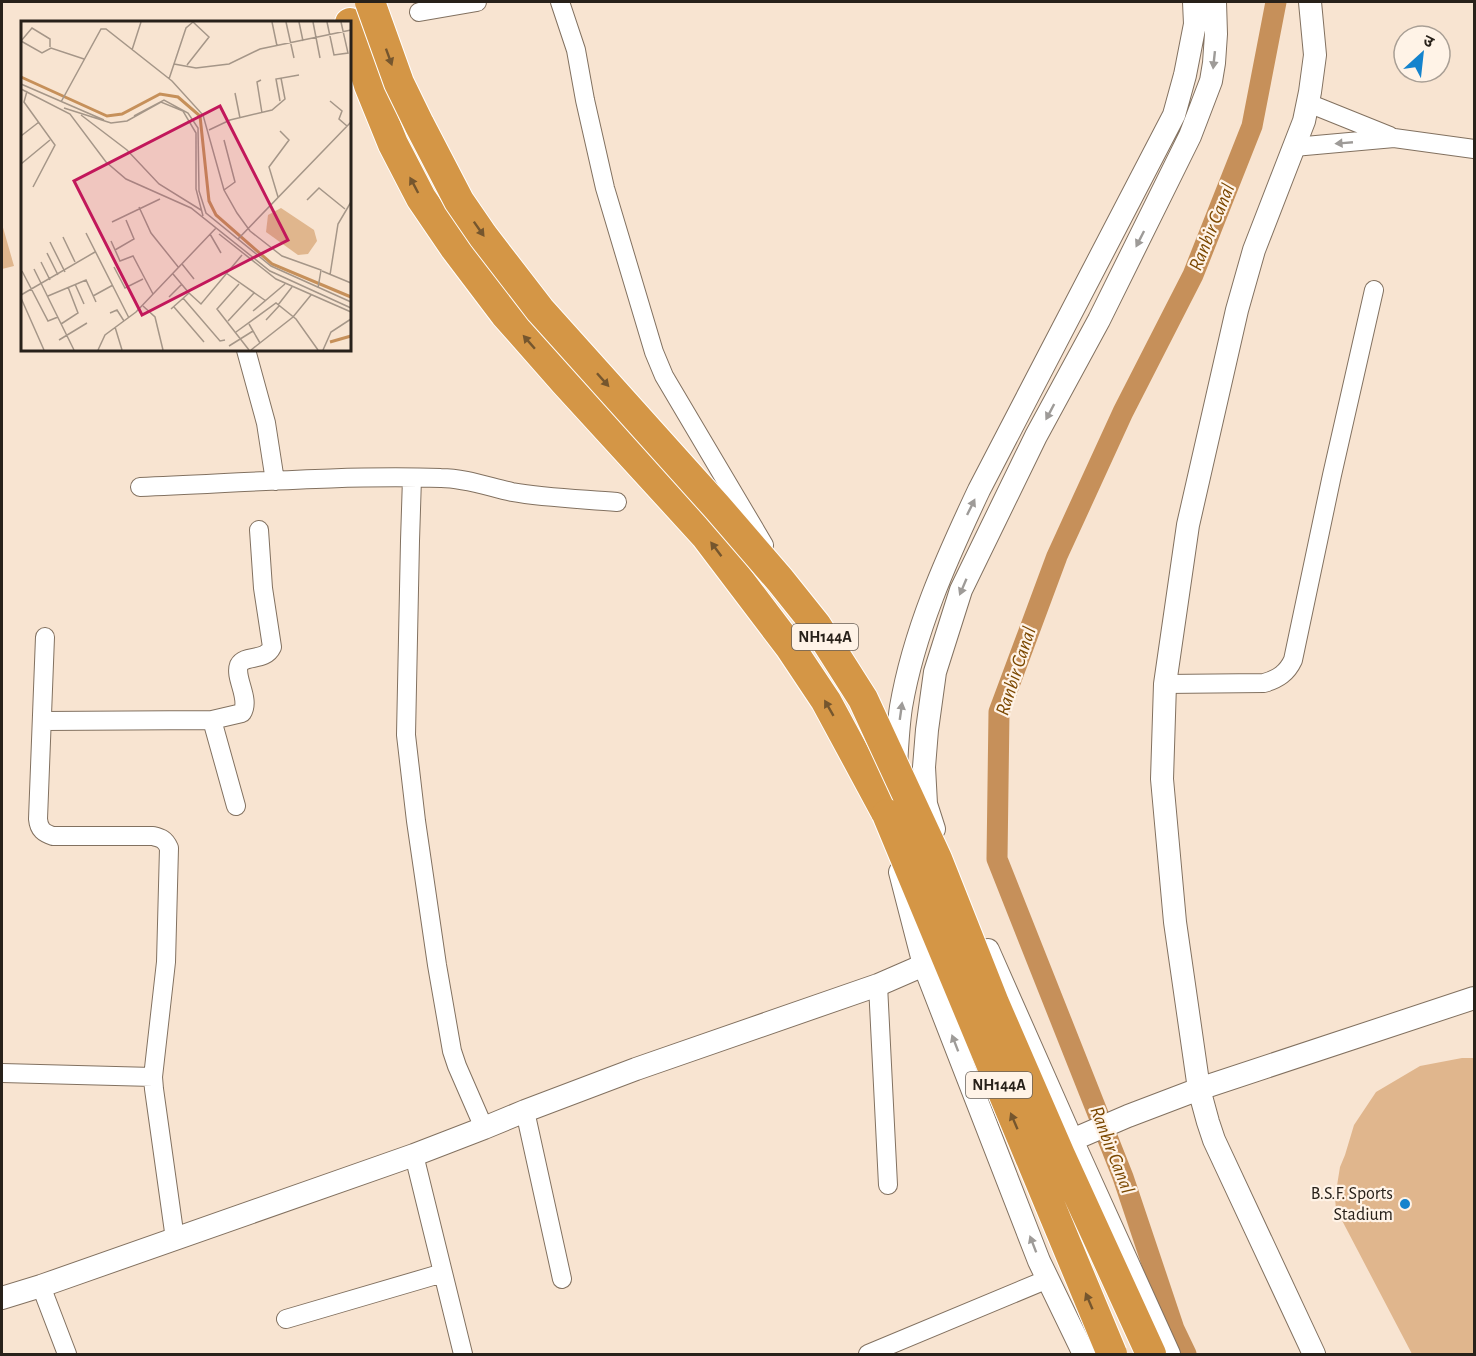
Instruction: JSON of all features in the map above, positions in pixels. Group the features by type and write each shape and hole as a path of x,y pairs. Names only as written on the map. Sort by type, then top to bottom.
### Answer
{"highway":[{"name":"NH144A","path":"343,2 348,21"},
{"name":"NH144A","path":"370,2 399,83 459,201 483,236 540,310 780,580 816,625 863,699 937,859 994,1003 1060,1155 1151,1354"},
{"name":"NH144A","path":"351,29 369,85 393,144 421,198 455,248 505,314 705,535 790,646 826,701 887,814 1112,1354"}],"street":[{"path":"419,12 477,2"},
{"path":"560,2 576,50 605,188 644,324 664,376 784,579 897,756 934,828 1076,1139 1169,1354"},
{"path":"1084,1354 1039,1260 924,965 896,849 894,824 897,756 901,708 907,677 916,642 944,568 979,490 1174,115 1195,24 1194,2"},
{"path":"934,828 927,804 924,767 927,730 935,672 957,600 1026,456 1099,320 1190,136 1211,81 1216,34 1215,2"},
{"path":"1310,2 1314,54 1304,121 1254,249 1237,310 1188,525 1165,684 1162,779 1175,922 1199,1089 1214,1140 1314,1354"},
{"path":"1308,103 1394,138"},
{"path":"1294,147 1394,138 1474,149"},
{"path":"1165,684 1264,683 1282,676 1290,667 1374,290"},
{"path":"246,351 267,423 275,481"},
{"path":"140,487 304,478 454,479 525,494 617,502"},
{"path":"412,478 406,735 416,821 452,1052 484,1128"},
{"path":"43,721 212,720 242,713 245,706 239,670 240,663 266,655 272,647 263,588 259,530"},
{"path":"45,637 39,819 41,829 53,836 153,836 162,838 167,842 169,848 166,963 153,1077 175,1239"},
{"path":"212,720 236,806"},
{"path":"2,1299 414,1155 647,1065 878,985 924,965 987,947"},
{"path":"878,985 888,1185"},
{"path":"1076,1139 1199,1089 1474,998"},
{"path":"2,1073 153,1077"},
{"path":"525,1111 562,1279"},
{"path":"414,1155 463,1354"},
{"path":"286,1319 443,1272"},
{"path":"868,1354 1048,1279"},
{"path":"41,1286 67,1354"}],"shaded area":[{"path":"2,224 14,266 2,269"},
{"name":"B.S.F. Sports Stadium","path":"1474,1058 1474,1354 1412,1354 1336,1209 1335,1198 1340,1167 1354,1125 1376,1092 1420,1066"}],"waterway":[{"name":"Ranbir Canal","path":"1186,1354 1174,1329 1123,1177 997,859 999,712 1057,556 1123,412 1193,275 1252,126 1276,2"}],"place":[{"name":"B.S.F. Sports Stadium","path":"1405,1204"}]}
